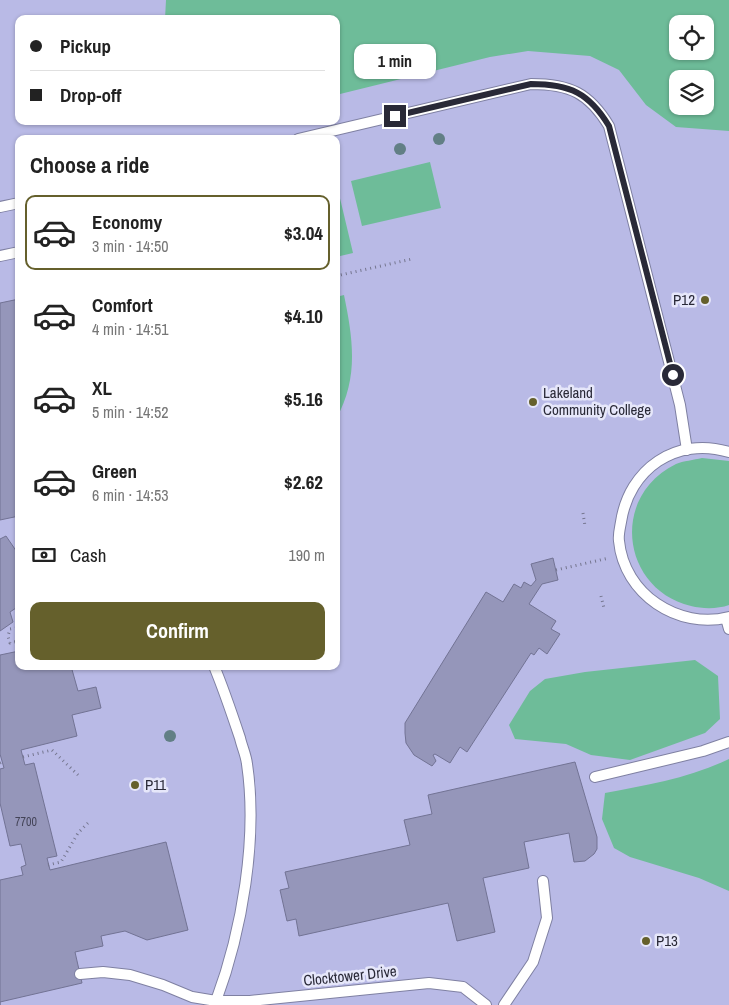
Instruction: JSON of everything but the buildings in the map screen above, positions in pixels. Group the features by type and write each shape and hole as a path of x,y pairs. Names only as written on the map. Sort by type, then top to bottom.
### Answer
{"lane":[{"path":"315,135 531,84 547,84 562,87 588,99 599,110 609,126 680,405 686,450"},
{"path":"0,207 15,204"},
{"path":"0,256 15,253"},
{"path":"729,452 703,448 686,450 659,460 648,468 636,482 623,510 619,540 626,570 644,595 670,613 700,620 728,618 729,629"},
{"path":"215,1003 225,976 240,912 248,854 250,816 247,763 231,709 216,670"},
{"path":"595,777 703,752 729,742"},
{"path":"504,1005 533,962 547,918 543,881"},
{"name":"Clocktower Drive","path":"80,974 103,972 130,975 215,1003 429,982 463,987 486,1005"}],"path":[{"path":"340,275 412,259"},
{"path":"366,269 369,262"},
{"path":"583,513 585,526"},
{"path":"556,570 612,558"},
{"path":"602,596 604,608"},
{"path":"15,628 10,628 8,636 10,643 15,642"},
{"path":"23,757 52,750 78,775"},
{"path":"48,865 61,862 78,832 89,822"}],"shaded area":[{"name":"Lakeland Community College","path":"0,0 729,0 729,1005 0,1005"}],"green space":[{"path":"166,0 729,0 729,131 676,127 646,105 619,70 590,56 528,51 490,57 340,94 340,15 165,15"},
{"path":"430,162 441,208 362,226 351,181"},
{"path":"340,198 353,253 340,256"},
{"path":"344,295 350,327 352,358 348,389 340,410 340,296"},
{"path":"702,458 729,461 729,605 715,608 691,606 668,596 650,581 638,562 632,541 633,519 641,497 655,479 676,464"},
{"path":"695,660 718,676 720,719 705,733 630,760 591,755 566,744 515,739 509,725 530,691 545,679 585,672"},
{"path":"729,759 729,891 699,878 630,857 614,848 602,819 605,793 684,776"}],"place":[{"name":"P12","path":"705,300"},
{"name":"Lakeland Community College","path":"533,402"},
{"name":"P11","path":"135,785"},
{"name":"P13","path":"646,941"}],"route":[{"path":"395,116 531,84 547,84 562,87 588,99 599,110 609,126 673,375"}]}
